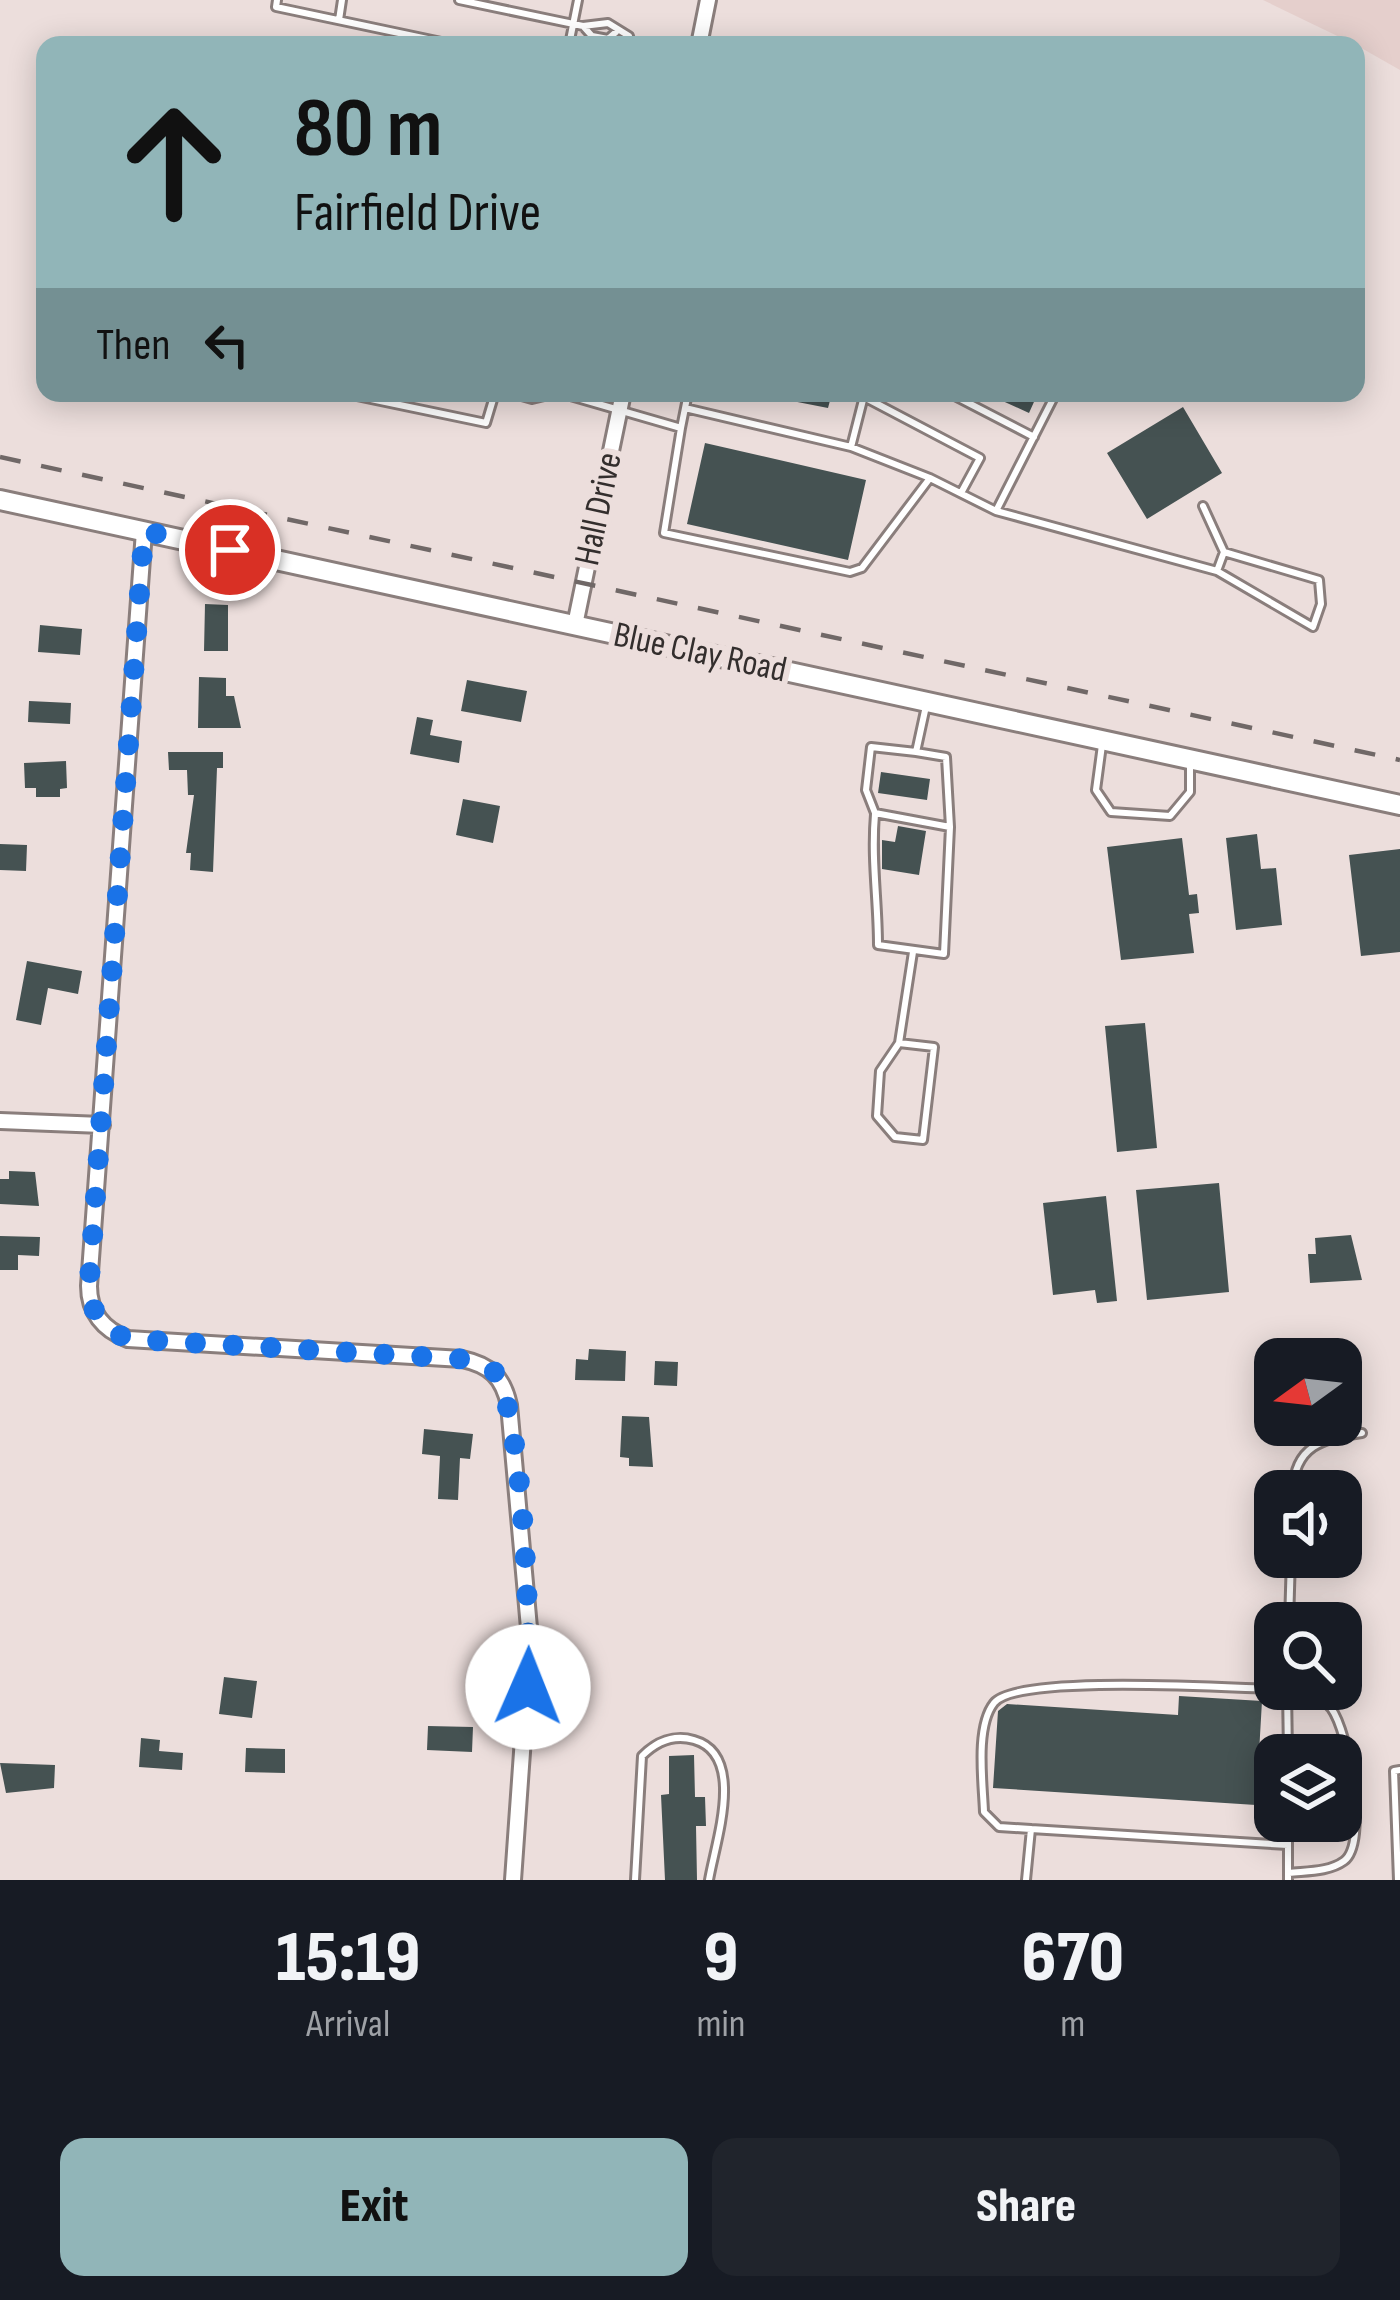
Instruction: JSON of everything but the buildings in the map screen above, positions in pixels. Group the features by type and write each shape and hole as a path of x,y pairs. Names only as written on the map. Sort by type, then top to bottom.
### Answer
{"street":[{"path":"701,36 708,0"},
{"name":"Hall Drive","path":"574,625 621,402"},
{"name":"Blue Clay Road","path":"0,500 1400,805"},
{"path":"144,531 89,1294 107,1328 154,1342 462,1359 486,1366 506,1393 530,1639 513,1880"},
{"path":"0,1121 102,1125"}],"lane":[{"path":"277,0 275,7 414,36"},
{"path":"339,20 342,0"},
{"path":"459,0 579,26 608,22 616,32 629,36"},
{"path":"574,36 579,26 578,0"},
{"path":"579,26 592,36"},
{"path":"611,36 616,32"},
{"path":"387,402 486,422 492,402"},
{"path":"587,402 681,428"},
{"path":"686,402 664,533 850,572 862,568 930,478"},
{"path":"851,447 863,402"},
{"path":"878,402 980,458 961,494"},
{"path":"966,402 1034,437"},
{"path":"996,511 1052,402"},
{"path":"685,408 851,447 996,511 1217,571 1313,626 1321,604 1319,580 1224,552"},
{"path":"1203,506 1224,552 1217,571"},
{"path":"916,752 927,703"},
{"path":"1102,741 1096,790 1111,812 1170,816 1190,792 1190,759"},
{"path":"871,747 916,752 946,757 950,826 944,954 878,945 878,899 870,874 875,813 866,790 871,747"},
{"path":"875,813 950,826"},
{"path":"899,1043 934,1047 923,1140 895,1137 878,1116 880,1071 899,1043 914,952"},
{"path":"1254,1688 1089,1685 1000,1697 986,1718 984,1812 999,1828 1288,1845 1288,1876 1328,1868 1347,1860 1355,1846 1353,1775 1332,1710"},
{"path":"635,1880 642,1756 668,1739 688,1737 712,1751 725,1779 709,1880"},
{"path":"1398,1880 1394,1771 1400,1770"},
{"path":"1026,1880 1031,1829"}],"shaded area":[{"path":"1263,0 1400,0 1400,70 1365,50 1365,36 1337,36"}],"railway":[{"path":"0,457 1400,760"}],"route":[{"path":"230,550 144,531 89,1286 92,1308 107,1328 128,1339 462,1359 493,1370 509,1405 530,1639 528,1687"}]}
